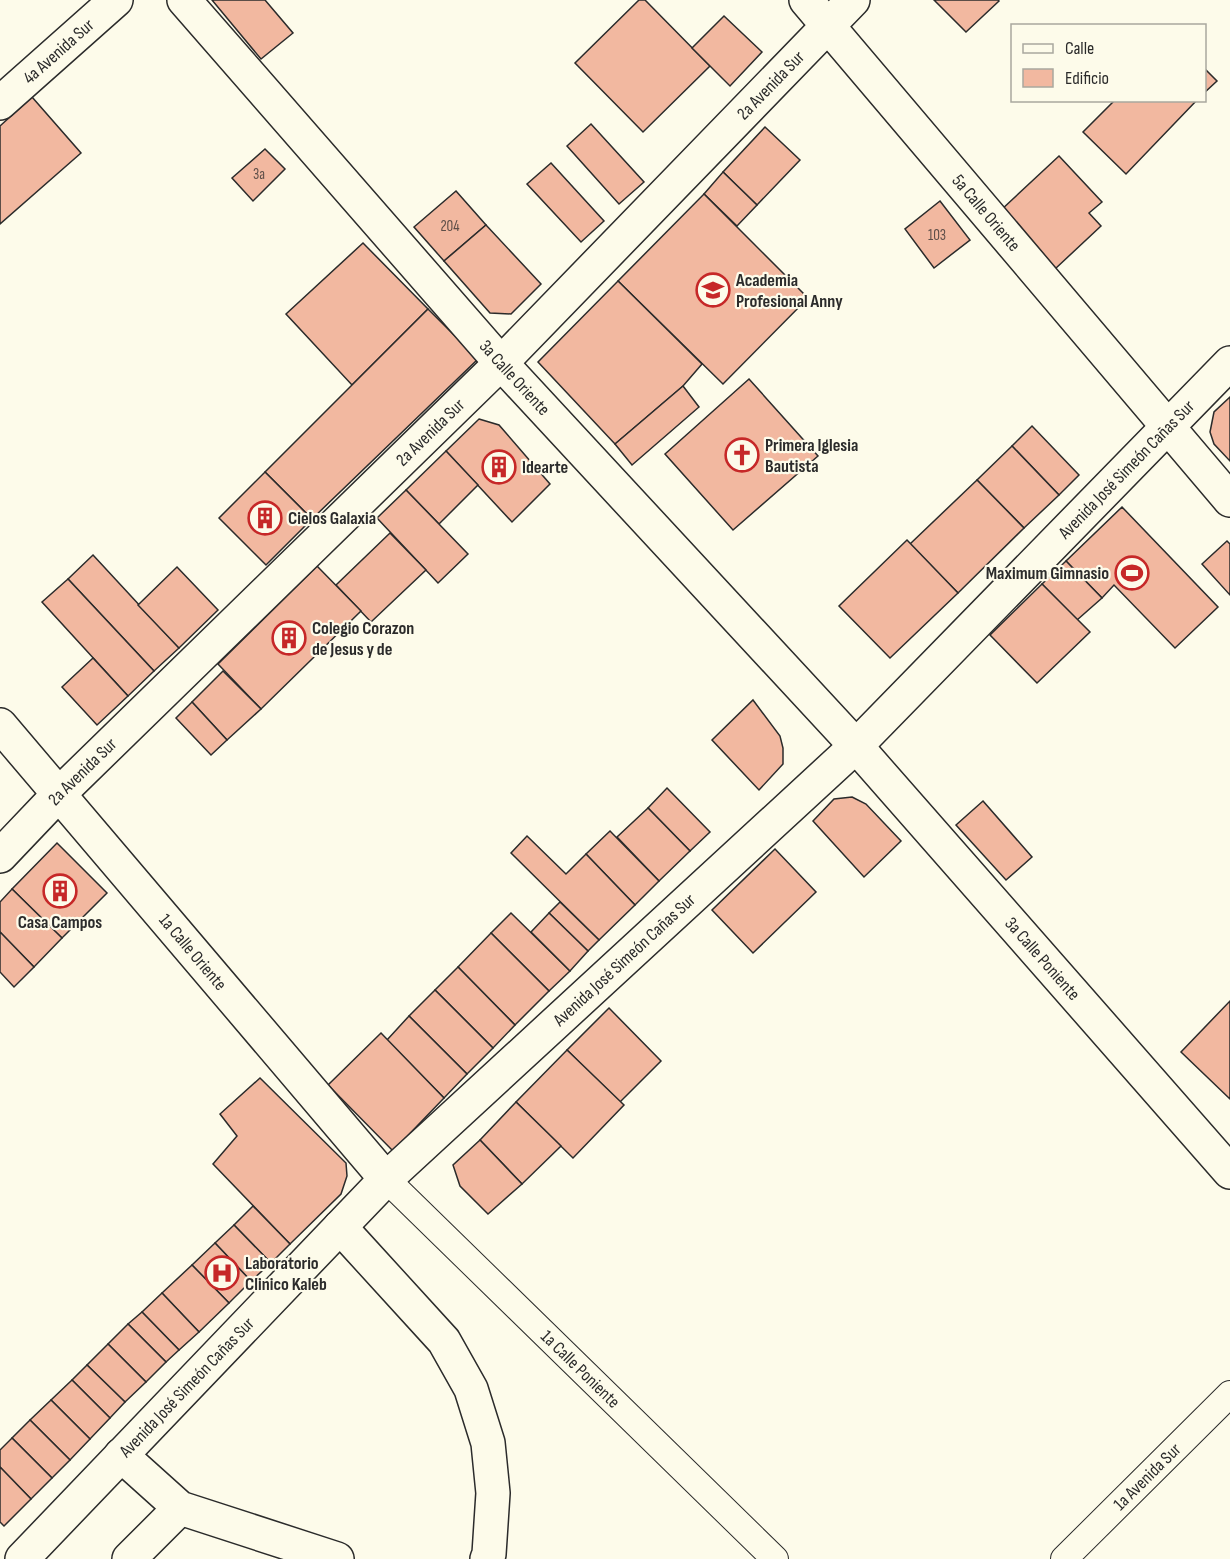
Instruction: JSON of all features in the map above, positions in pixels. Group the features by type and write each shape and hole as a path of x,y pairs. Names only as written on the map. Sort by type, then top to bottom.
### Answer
{"street":[{"name":"4a Avenida Sur","path":"0,103 116,0"},
{"name":"3a Calle Oriente","path":"184,0 501,363 856,746"},
{"name":"5a Calle Oriente","path":"806,0 1230,500"},
{"name":"2a Avenida Sur","path":"0,856 59,794 501,363 827,25 854,0"},
{"name":"Avenida José Simeón Cañas Sur","path":"22,1559 386,1179 856,746 1230,363"},
{"name":"1a Calle Oriente","path":"0,725 386,1179"},
{"name":"3a Calle Poniente","path":"856,746 1230,1172"},
{"name":"1a Calle Poniente","path":"386,1179 775,1559"},
{"path":"340,1227 444,1341 471,1389 488,1443 493,1493 491,1557"},
{"name":"1a Avenida Sur","path":"1064,1559 1230,1394"},
{"path":"121,1455 180,1508 337,1559"},
{"path":"129,1559 180,1508"}],"building":[{"path":"212,0 265,0 293,33 261,59"},
{"path":"639,0 645,0 710,66 643,132 575,63"},
{"path":"934,0 998,0 999,1 966,32"},
{"path":"724,16 762,52 730,86 692,48"},
{"path":"1206,70 1217,81 1206,91"},
{"path":"32,97 81,153 0,224 0,126"},
{"path":"1113,102 1195,102 1126,174 1083,132"},
{"path":"591,124 644,182 619,204 567,146"},
{"path":"765,127 800,160 757,205 723,172"},
{"path":"265,149 285,169 253,201 232,178"},
{"path":"1059,156 1102,202 1089,213 1101,226 1055,269 1000,211"},
{"path":"551,163 604,221 581,242 527,184"},
{"path":"723,172 757,205 737,226 704,194"},
{"path":"456,191 486,225 444,261 414,227"},
{"name":"Academia Profesional Anny","path":"704,194 808,298 723,384 618,281"},
{"path":"940,201 970,240 934,268 905,229"},
{"path":"486,225 541,284 511,314 490,313 444,261"},
{"path":"363,243 428,309 352,385 286,314"},
{"path":"618,281 702,364 683,386 615,444 538,362"},
{"path":"428,309 478,359 312,519 265,472"},
{"name":"Primera Iglesia Bautista","path":"749,379 818,456 733,530 665,454"},
{"path":"683,386 699,407 632,465 615,444"},
{"path":"1230,397 1230,461 1214,444 1210,432 1214,412"},
{"name":"Idearte","path":"479,419 499,425 550,484 512,522 446,451"},
{"path":"1032,426 1079,475 1059,495 1012,446"},
{"path":"1012,446 1059,495 1024,528 977,480"},
{"path":"446,451 478,485 439,524 406,490"},
{"name":"Cielos Galaxia","path":"265,472 312,519 266,565 219,518"},
{"path":"977,480 1024,528 958,593 910,544"},
{"path":"406,490 468,554 438,583 377,518"},
{"name":"Maximum Gimnasio","path":"1122,507 1218,607 1175,648 1114,585 1102,598 1066,561"},
{"path":"390,533 426,570 371,622 336,585"},
{"path":"907,540 958,593 890,658 839,606"},
{"path":"1227,541 1230,544 1230,595 1202,564"},
{"path":"93,555 179,648 154,671 68,579"},
{"path":"1066,561 1102,598 1077,620 1042,584"},
{"name":"Colegio Corazon de Jesus y de","path":"317,566 361,611 261,709 218,664"},
{"path":"177,567 218,610 179,648 138,605"},
{"path":"68,579 154,671 128,696 42,602"},
{"path":"1042,584 1090,632 1037,683 990,635"},
{"path":"93,658 128,696 97,725 62,687"},
{"path":"223,671 261,709 227,740 192,702"},
{"path":"753,700 780,736 783,748 783,764 759,790 712,740"},
{"path":"192,702 227,740 211,755 176,718"},
{"path":"667,788 710,832 690,851 648,808"},
{"path":"852,797 866,804 901,841 864,877 813,821 834,799"},
{"path":"983,801 1032,857 1006,880 956,825"},
{"path":"648,808 690,851 659,881 617,837"},
{"path":"610,831 659,881 635,905 586,854"},
{"path":"527,836 566,874 586,854 635,905 599,940 511,853"},
{"name":"Casa Campos","path":"57,843 107,893 62,938 12,889"},
{"path":"775,849 816,892 753,953 712,910"},
{"path":"12,889 62,938 34,967 0,932 0,902"},
{"path":"560,902 599,940 588,951 549,913"},
{"path":"511,913 570,971 549,991 491,933"},
{"path":"549,913 588,951 570,971 531,932"},
{"path":"0,932 34,967 14,987 0,972"},
{"path":"491,933 549,991 515,1025 458,967"},
{"path":"458,967 515,1025 493,1048 435,990"},
{"path":"435,990 493,1048 467,1074 409,1016"},
{"path":"1230,1001 1230,1099 1181,1052"},
{"path":"609,1008 661,1061 620,1102 567,1050"},
{"path":"409,1016 467,1074 444,1098 387,1040"},
{"path":"381,1033 444,1098 393,1151 328,1085"},
{"path":"567,1050 624,1105 573,1158 516,1102"},
{"path":"260,1078 346,1163 347,1176 341,1194 290,1244 213,1164 237,1136 220,1114"},
{"path":"516,1102 561,1146 522,1184 480,1140"},
{"path":"480,1140 522,1184 488,1214 460,1186 453,1165"},
{"path":"253,1206 290,1244 271,1263 234,1225"},
{"path":"234,1225 271,1263 251,1281 215,1243"},
{"name":"Laboratorio Clinico Kaleb","path":"215,1243 251,1281 229,1303 192,1265"},
{"path":"192,1265 229,1303 199,1332 162,1293"},
{"path":"162,1293 199,1332 179,1350 142,1312"},
{"path":"142,1312 179,1350 166,1362 128,1324"},
{"path":"128,1324 166,1362 146,1382 108,1344"},
{"path":"108,1344 146,1382 125,1402 87,1365"},
{"path":"87,1365 125,1402 110,1418 72,1380"},
{"path":"72,1380 110,1418 90,1439 51,1400"},
{"path":"51,1400 90,1439 70,1460 30,1420"},
{"path":"30,1420 70,1460 52,1478 12,1438"},
{"path":"12,1438 52,1478 31,1499 0,1467 0,1450"},
{"path":"0,1467 31,1499 4,1526 0,1522"}],"place":[{"name":"Academia Profesional Anny","path":"713,290"},
{"name":"Primera Iglesia Bautista","path":"742,455"},
{"name":"Idearte","path":"499,467"},
{"name":"Cielos Galaxia","path":"265,518"},
{"name":"Maximum Gimnasio","path":"1132,573"},
{"name":"Colegio Corazon de Jesus y de","path":"289,638"},
{"name":"Casa Campos","path":"60,891"},
{"name":"Laboratorio Clinico Kaleb","path":"222,1273"}]}
